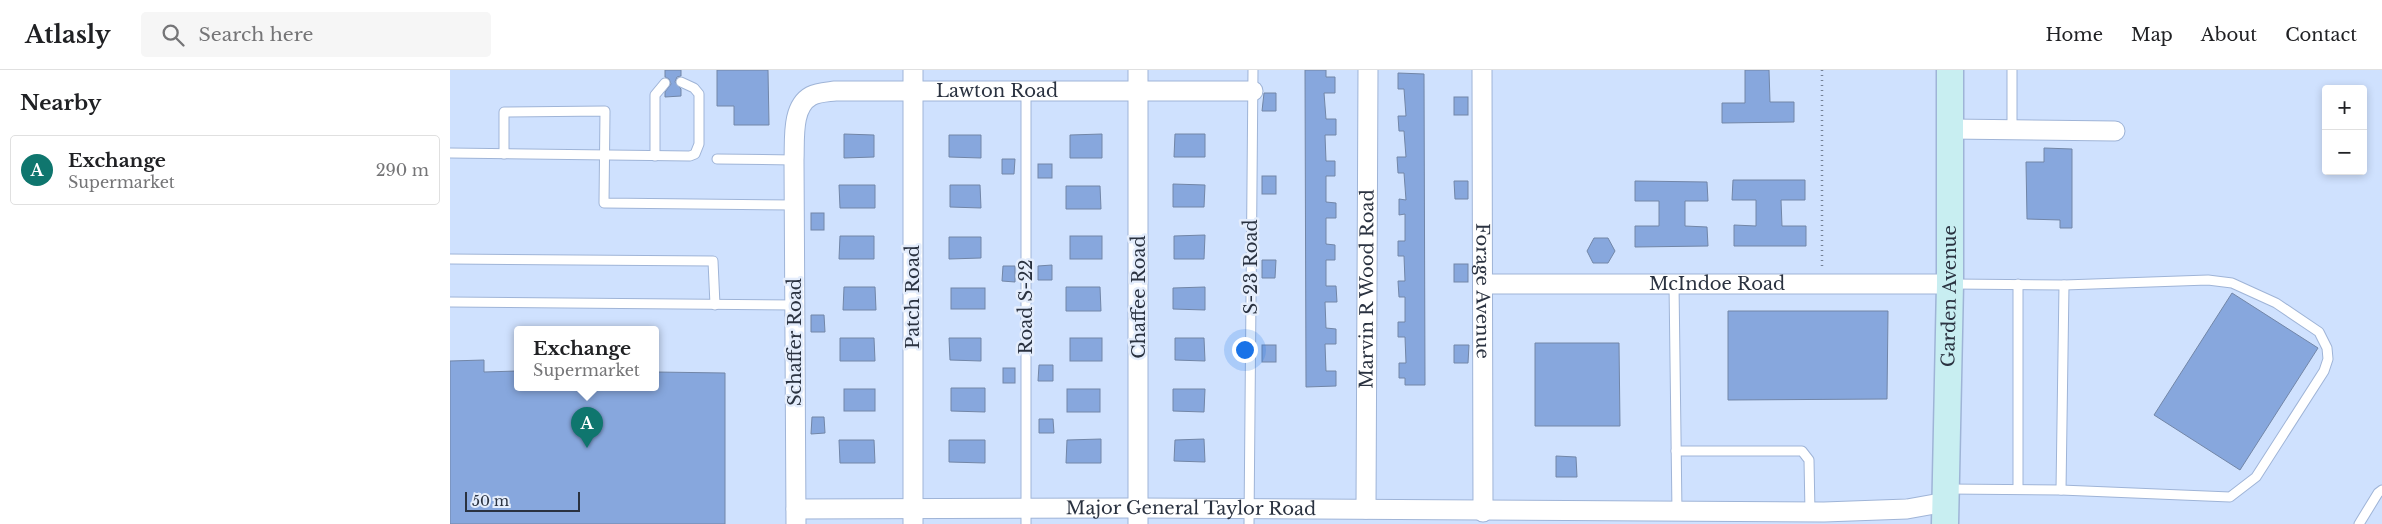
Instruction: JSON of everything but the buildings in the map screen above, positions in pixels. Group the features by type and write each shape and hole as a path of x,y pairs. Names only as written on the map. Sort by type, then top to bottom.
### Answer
{"street":[{"name":"Patch Road","path":"913,70 913,516"},
{"name":"Chaffee Road","path":"1138,70 1138,516"},
{"name":"Marvin R Wood Road","path":"1366,509 1368,70"},
{"name":"Forage Avenue","path":"1482,70 1483,512"},
{"name":"Garden Avenue","path":"1946,505 1950,284 1950,70"},
{"name":"Lawton Road","path":"794,160 797,118 800,106 810,97 835,91 1253,91"},
{"path":"1950,129 2115,131"},
{"name":"Schaffer Road","path":"794,160 796,517"},
{"name":"McIndoe Road","path":"1483,284 1950,284"},
{"name":"Major General Taylor Road","path":"796,517 1249,516 1366,509 1544,515 1676,512 1810,512 1907,509 1946,505"}],"lane":[{"name":"S-23 Road","path":"1249,516 1253,70"},
{"path":"2012,70 2012,129"},
{"path":"450,153 690,156 698,150 698,94 694,88 681,82"},
{"path":"655,156 655,95 666,83"},
{"name":"Road S-22","path":"1026,91 1026,517"},
{"path":"504,154 504,112 605,111 604,203 794,205"},
{"path":"717,159 794,160"},
{"path":"450,259 713,261 715,305"},
{"path":"1946,505 2018,489 2230,497 2256,477 2324,371 2328,359 2327,348 2320,332 2276,303 2232,283 2208,280 2064,285 1950,284"},
{"path":"1674,284 1676,512"},
{"path":"2018,284 2018,489"},
{"path":"2061,490 2064,285"},
{"path":"450,302 795,305"},
{"path":"1676,451 1802,451 1810,460 1810,512"},
{"path":"2359,524 2378,493 2382,490"}],"path":[{"path":"1822,70 1822,283"}],"place":[{"name":"Exchange","path":"587,448"}]}
